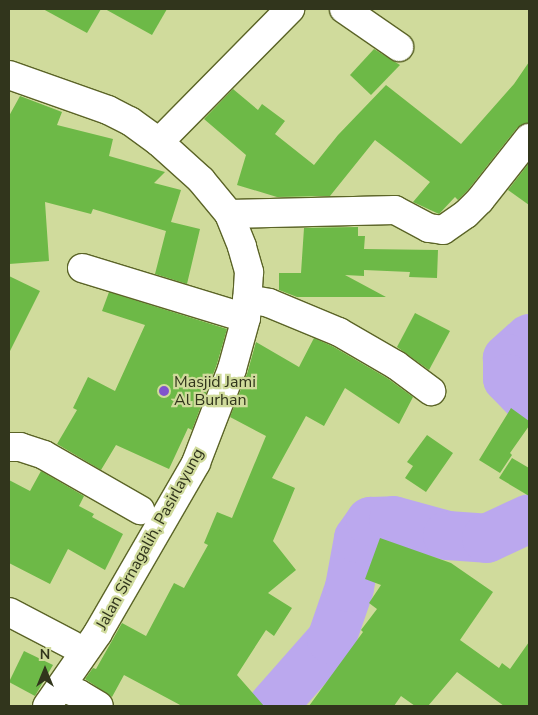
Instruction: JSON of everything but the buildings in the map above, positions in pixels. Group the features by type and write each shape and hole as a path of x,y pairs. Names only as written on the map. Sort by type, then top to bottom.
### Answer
{"street":[{"path":"160,142 290,9"},
{"path":"344,9 399,47"},
{"name":"Jalan Sirnagalih, Pasirlayung","path":"9,75 108,110 130,121 160,142 201,180 229,214 242,247 249,272 247,309 232,369 196,463 98,632 54,696"},
{"path":"229,214 395,210 429,228 444,230 466,214 480,200 529,138"},
{"path":"82,268 247,309 269,303 339,332 396,365 431,391"},
{"path":"9,447 20,447 44,455 140,510"},
{"path":"9,612 72,645"},
{"path":"54,696 79,694 98,706"}],"waterway":[{"path":"529,338 507,358 507,378 529,401"},
{"path":"272,706 331,639 349,587 358,538 370,521 393,520 447,535 486,538 529,518"}],"place":[{"name":"Masjid Jami Al Burhan","path":"164,391"}]}
